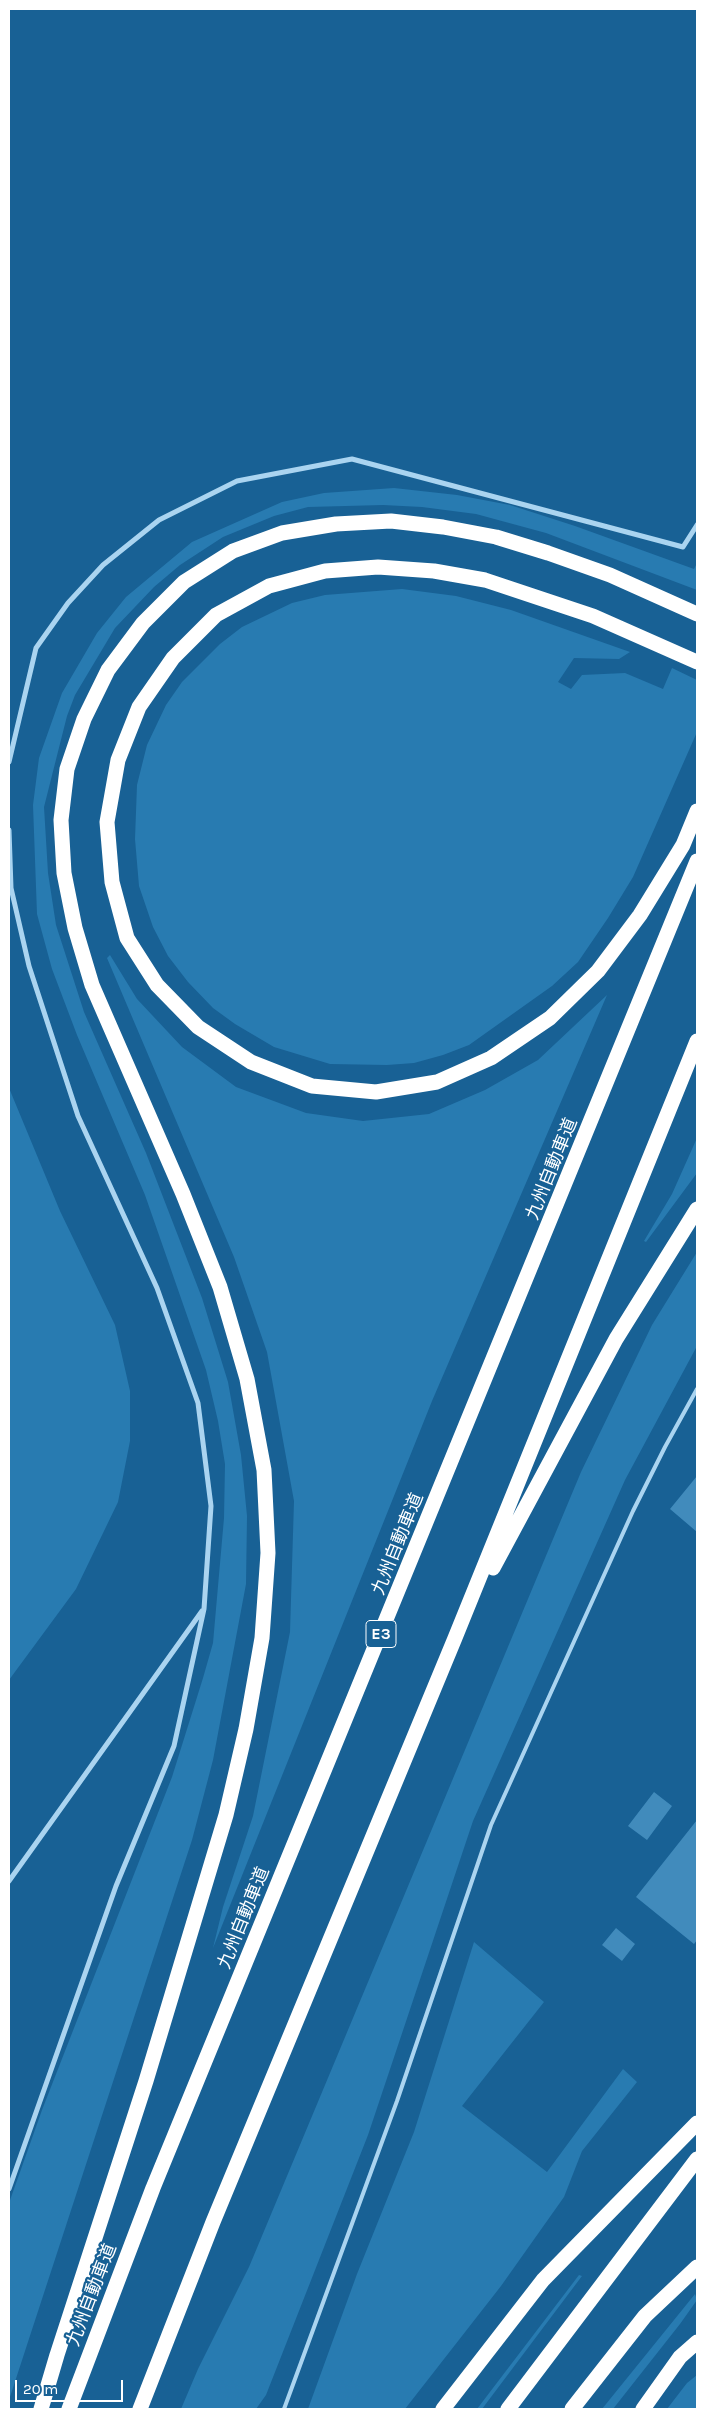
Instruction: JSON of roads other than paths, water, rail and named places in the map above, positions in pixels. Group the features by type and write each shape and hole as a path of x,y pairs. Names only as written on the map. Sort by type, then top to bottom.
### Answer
{"highway":[{"path":"41,2409 146,2081 226,1815 246,1729 262,1638 268,1553 264,1470 247,1379 220,1287 183,1194 92,985 75,928 64,873 61,820 67,769 84,719 108,670 142,623 184,582 233,551 282,533 336,524 391,521 443,527 496,537 610,575 697,614"},
{"path":"697,662 593,616 485,580 434,571 378,567 325,571 269,586 216,615 173,658 139,707 118,760 107,822 112,882 127,938 157,985 198,1027 251,1062 312,1086 376,1092 437,1082 491,1058 550,1018 598,971 640,915 683,845 697,811"},
{"name":"九州自動車道","path":"69,2409 153,2188 697,861"},
{"path":"140,2409 213,2222 455,1638 697,1041"},
{"path":"455,1638 616,1339 697,1209"},
{"path":"443,2409 543,2280 697,2123"},
{"path":"508,2409 697,2159"},
{"path":"572,2409 645,2316 697,2267"},
{"path":"643,2409 680,2357 697,2342"}],"street":[{"path":"9,762 36,648 68,603 103,565 160,520 237,480 352,459 683,547 697,525"},
{"path":"9,830 12,888 29,966 78,1116 157,1288 198,1403 211,1506 204,1609 174,1746 116,1886 9,2189"},
{"path":"9,1881 204,1609"}],"lane":[{"path":"284,2409 397,2100 492,1825 634,1511 665,1446 697,1389"}]}
